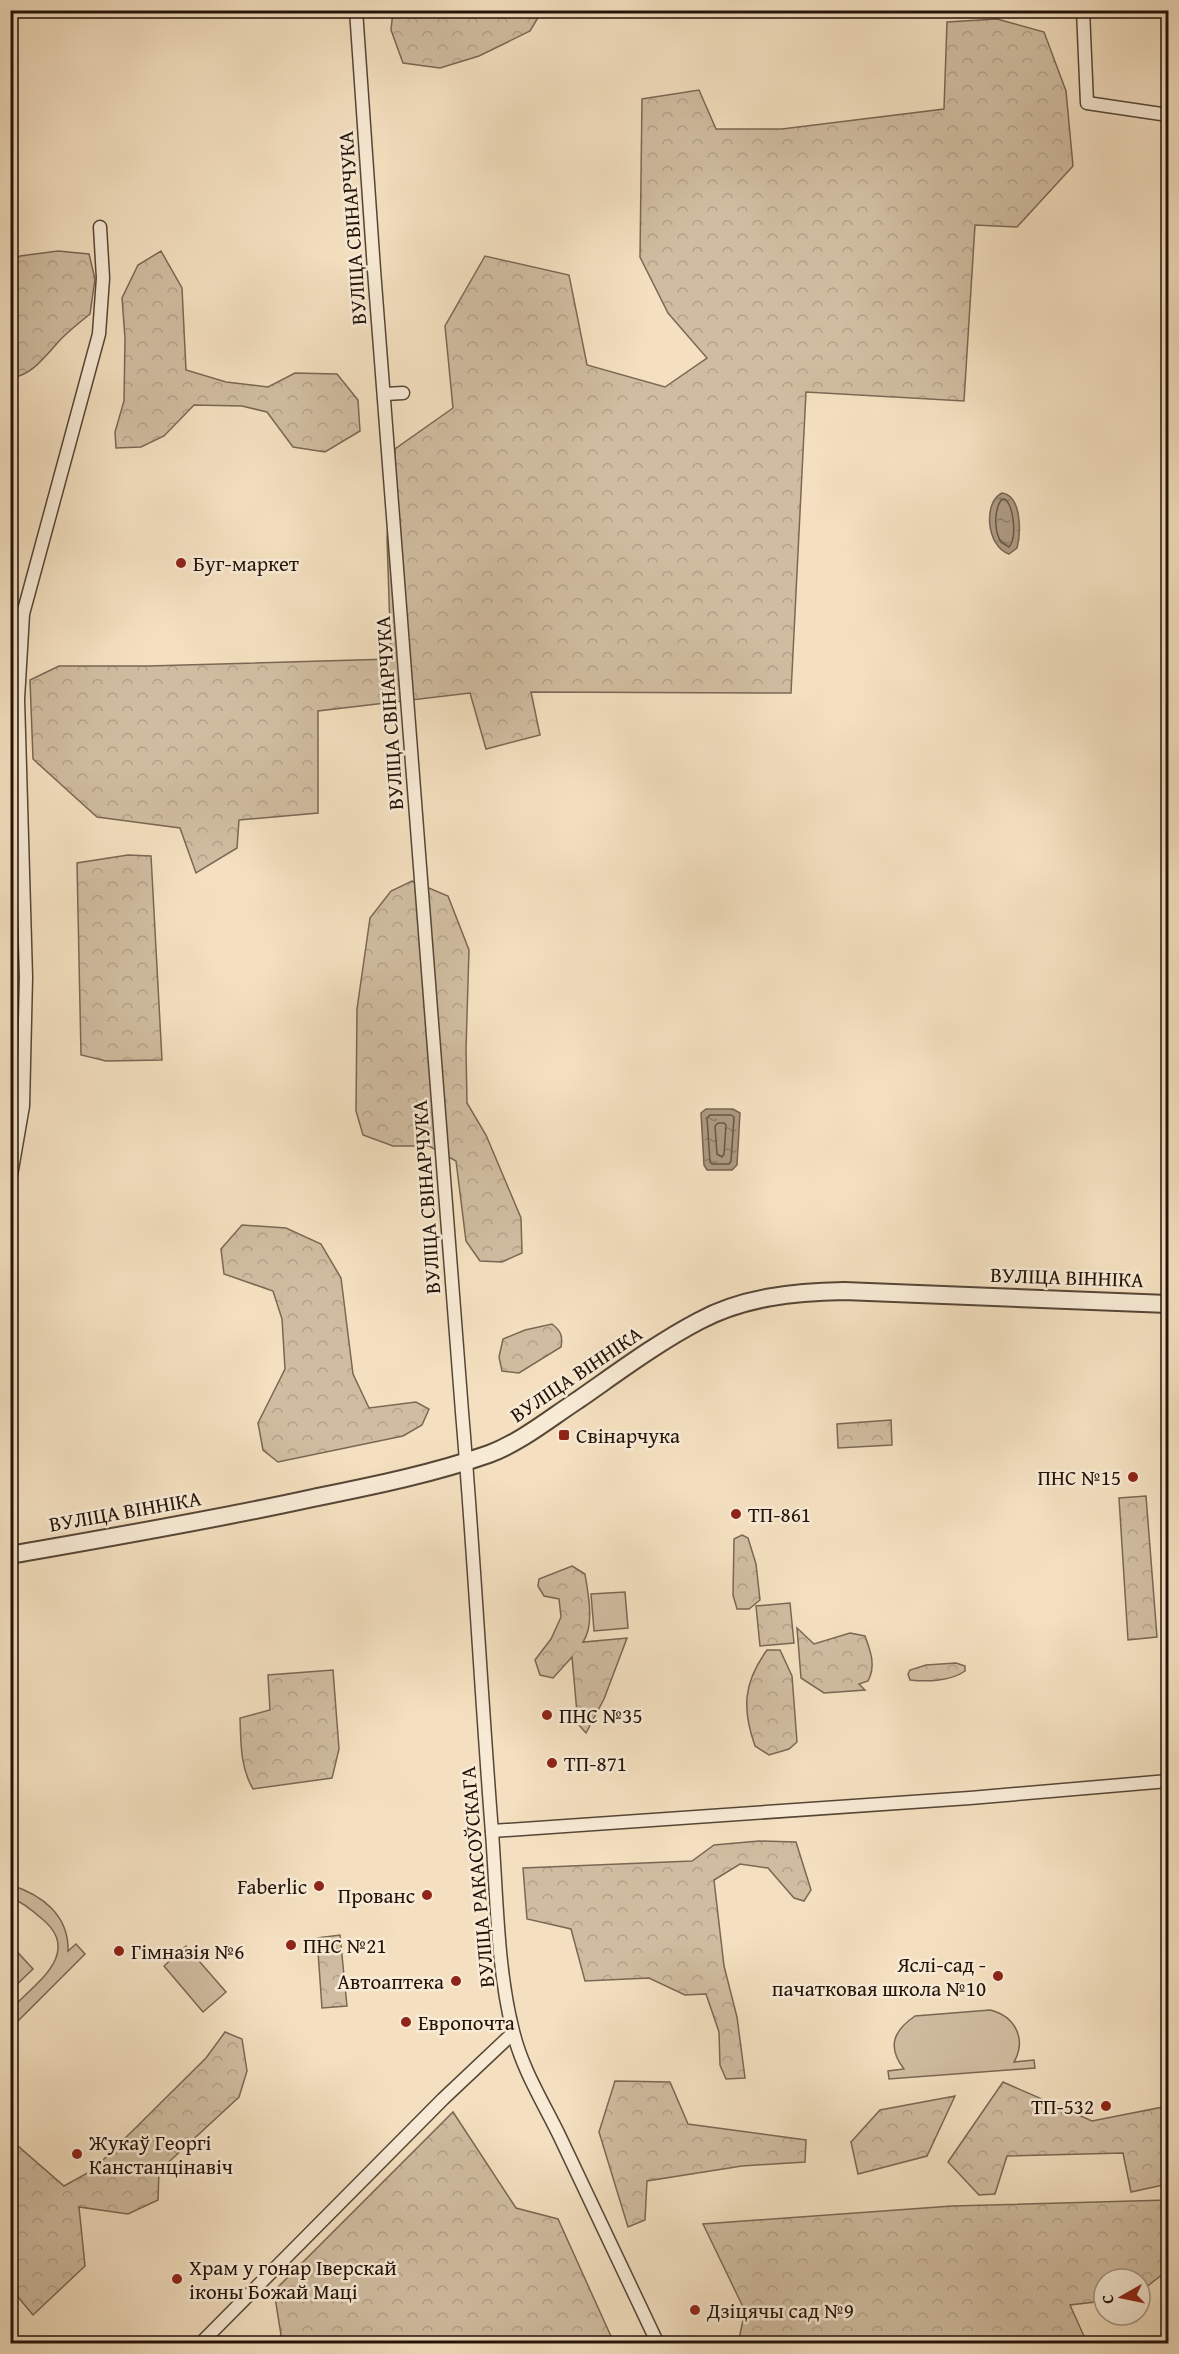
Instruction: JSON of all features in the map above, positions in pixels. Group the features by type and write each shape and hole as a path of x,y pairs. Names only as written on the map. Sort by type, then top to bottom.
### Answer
{"street":[{"name":"ВУЛІЦА СВІНАРЧУКА","path":"356,10 462,1412"},
{"path":"1083,10 1087,103 1168,115"},
{"path":"10,1182 23,1106 26,977 18,699 23,614 99,334 103,278 100,227"},
{"path":"384,394 403,393"},
{"path":"10,885 24,882"},
{"name":"ВУЛІЦА ВІННІКА","path":"10,1555 234,1515 348,1491 467,1460 517,1441 700,1320 773,1296 844,1291 1168,1304"},
{"name":"ВУЛІЦА РАКАСОЎСКАГА","path":"462,1412 501,1951 513,2033 530,2080 551,2118 658,2343"},
{"path":"492,1831 970,1798 1168,1781"},
{"path":"200,2343 443,2099 513,2033"}],"green space":[{"path":"393,10 542,11 530,31 479,56 440,68 403,63 391,30"},
{"path":"997,19 1044,32 1066,91 1073,166 1017,227 975,225 964,401 806,392 791,693 531,692 540,735 486,749 470,693 318,711 318,813 239,820 237,848 196,873 180,828 97,817 33,759 30,680 59,666 148,666 391,659 387,538 395,449 453,408 445,326 485,256 569,275 587,365 665,387 707,358 668,313 640,257 642,99 699,90 716,129 782,129 944,109 947,22"},
{"path":"58,251 89,254 95,279 90,314 64,336 33,369 11,378 11,264 20,256"},
{"path":"161,251 182,288 186,370 226,382 268,387 295,373 337,374 358,400 360,431 325,452 293,447 267,412 242,406 194,405 164,436 141,447 116,448 115,432 124,401 125,338 122,298 138,265"},
{"path":"128,855 151,856 162,1060 106,1061 81,1055 77,863"},
{"path":"412,881 448,896 469,950 467,1103 486,1135 521,1218 522,1253 502,1262 480,1261 466,1241 456,1161 429,1146 393,1146 363,1135 356,1111 357,1009 370,918 391,891"},
{"path":"242,1225 286,1228 321,1244 341,1278 353,1374 369,1408 416,1402 429,1409 422,1425 403,1436 278,1462 263,1450 258,1423 285,1369 282,1319 273,1291 224,1274 221,1249"},
{"path":"552,1324 561,1334 561,1347 519,1373 502,1371 499,1357 503,1339 525,1330"},
{"path":"891,1420 892,1445 838,1448 837,1424"},
{"path":"1146,1496 1157,1637 1128,1640 1119,1498"},
{"path":"742,1535 748,1538 756,1564 760,1600 749,1609 737,1609 733,1595 734,1539"},
{"path":"572,1566 585,1574 588,1591 590,1618 587,1635 583,1642 627,1638 604,1699 586,1733 578,1724 572,1657 553,1678 540,1675 535,1660 551,1639 561,1617 559,1599 544,1596 538,1586 539,1579"},
{"path":"625,1592 628,1628 594,1631 591,1594"},
{"path":"790,1603 794,1643 760,1646 756,1606"},
{"path":"797,1628 814,1644 850,1633 865,1636 871,1653 872,1670 868,1681 859,1684 865,1690 824,1693 801,1678"},
{"path":"767,1650 780,1650 792,1676 797,1742 789,1749 769,1755 755,1746 747,1708 749,1685"},
{"path":"956,1663 965,1666 965,1671 946,1679 910,1680 908,1674 910,1670 926,1665"},
{"path":"333,1670 339,1749 332,1778 253,1789 243,1763 240,1718 270,1710 268,1675"},
{"path":"759,1841 796,1842 811,1890 804,1901 794,1898 768,1868 740,1864 714,1880 724,1966 737,2017 745,2078 726,2079 720,2065 719,2032 706,1994 685,1995 649,1978 585,1981 571,1929 527,1919 523,1868 692,1861 714,1845"},
{"path":"11,1885 33,1894 51,1908 64,1927 68,1951 76,1944 85,1954 11,2028 11,2009 43,1978 57,1955 58,1943 53,1931 41,1918 11,1898"},
{"path":"340,1935 347,2006 322,2008 317,1938"},
{"path":"11,1945 33,1969 11,1990"},
{"path":"186,1946 226,1992 203,2012 164,1966"},
{"path":"990,2010 1006,2017 1016,2030 1019,2045 1014,2062 1034,2060 1035,2068 889,2079 888,2071 904,2069 895,2054 895,2040 902,2028 915,2016"},
{"path":"225,2032 242,2039 247,2071 239,2097 159,2171 158,2200 128,2214 79,2207 85,2266 33,2315 18,2297 11,2282 11,2140 64,2186 93,2170 206,2058"},
{"path":"615,2081 670,2082 688,2124 806,2140 805,2162 742,2166 647,2181 645,2220 628,2227 599,2132"},
{"path":"1003,2082 1092,2121 1168,2106 1168,2184 1131,2192 1123,2153 1007,2156 995,2194 979,2195 948,2162"},
{"path":"955,2096 927,2156 858,2174 851,2142 880,2110"},
{"path":"453,2112 516,2208 558,2219 614,2343 274,2343 281,2335 274,2291"},
{"path":"1168,2200 1168,2270 1152,2283 1152,2267 1092,2267 1092,2302 1070,2305 1087,2343 741,2343 739,2339 745,2311 703,2224 952,2206"}],"water":[{"path":"1002,493 1013,501 1018,516 1017,548 1009,554 996,542 990,524 992,505"},
{"path":"706,1109 733,1109 740,1113 737,1165 732,1170 707,1170 704,1165 701,1113"}],"place":[{"name":"Буг-маркет","path":"181,563"},
{"name":"Свінарчука","path":"564,1435"},
{"name":"ПНС №15","path":"1133,1477"},
{"name":"ТП-861","path":"736,1514"},
{"name":"ПНС №35","path":"547,1715"},
{"name":"ТП-871","path":"552,1763"},
{"name":"Faberlic","path":"319,1886"},
{"name":"Прованс","path":"427,1895"},
{"name":"ПНС №21","path":"291,1945"},
{"name":"Гімназія №6","path":"119,1951"},
{"name":"Яслі-сад - пачатковая школа №10","path":"998,1976"},
{"name":"Автоаптека","path":"456,1981"},
{"name":"Европочта","path":"406,2022"},
{"name":"ТП-532","path":"1106,2106"},
{"name":"Жукаў Георгі Канстанцінавіч","path":"77,2154"},
{"name":"Храм у гонар Іверскай іконы Божай Маці","path":"177,2279"},
{"name":"Дзіцячы сад №9","path":"695,2310"}]}
